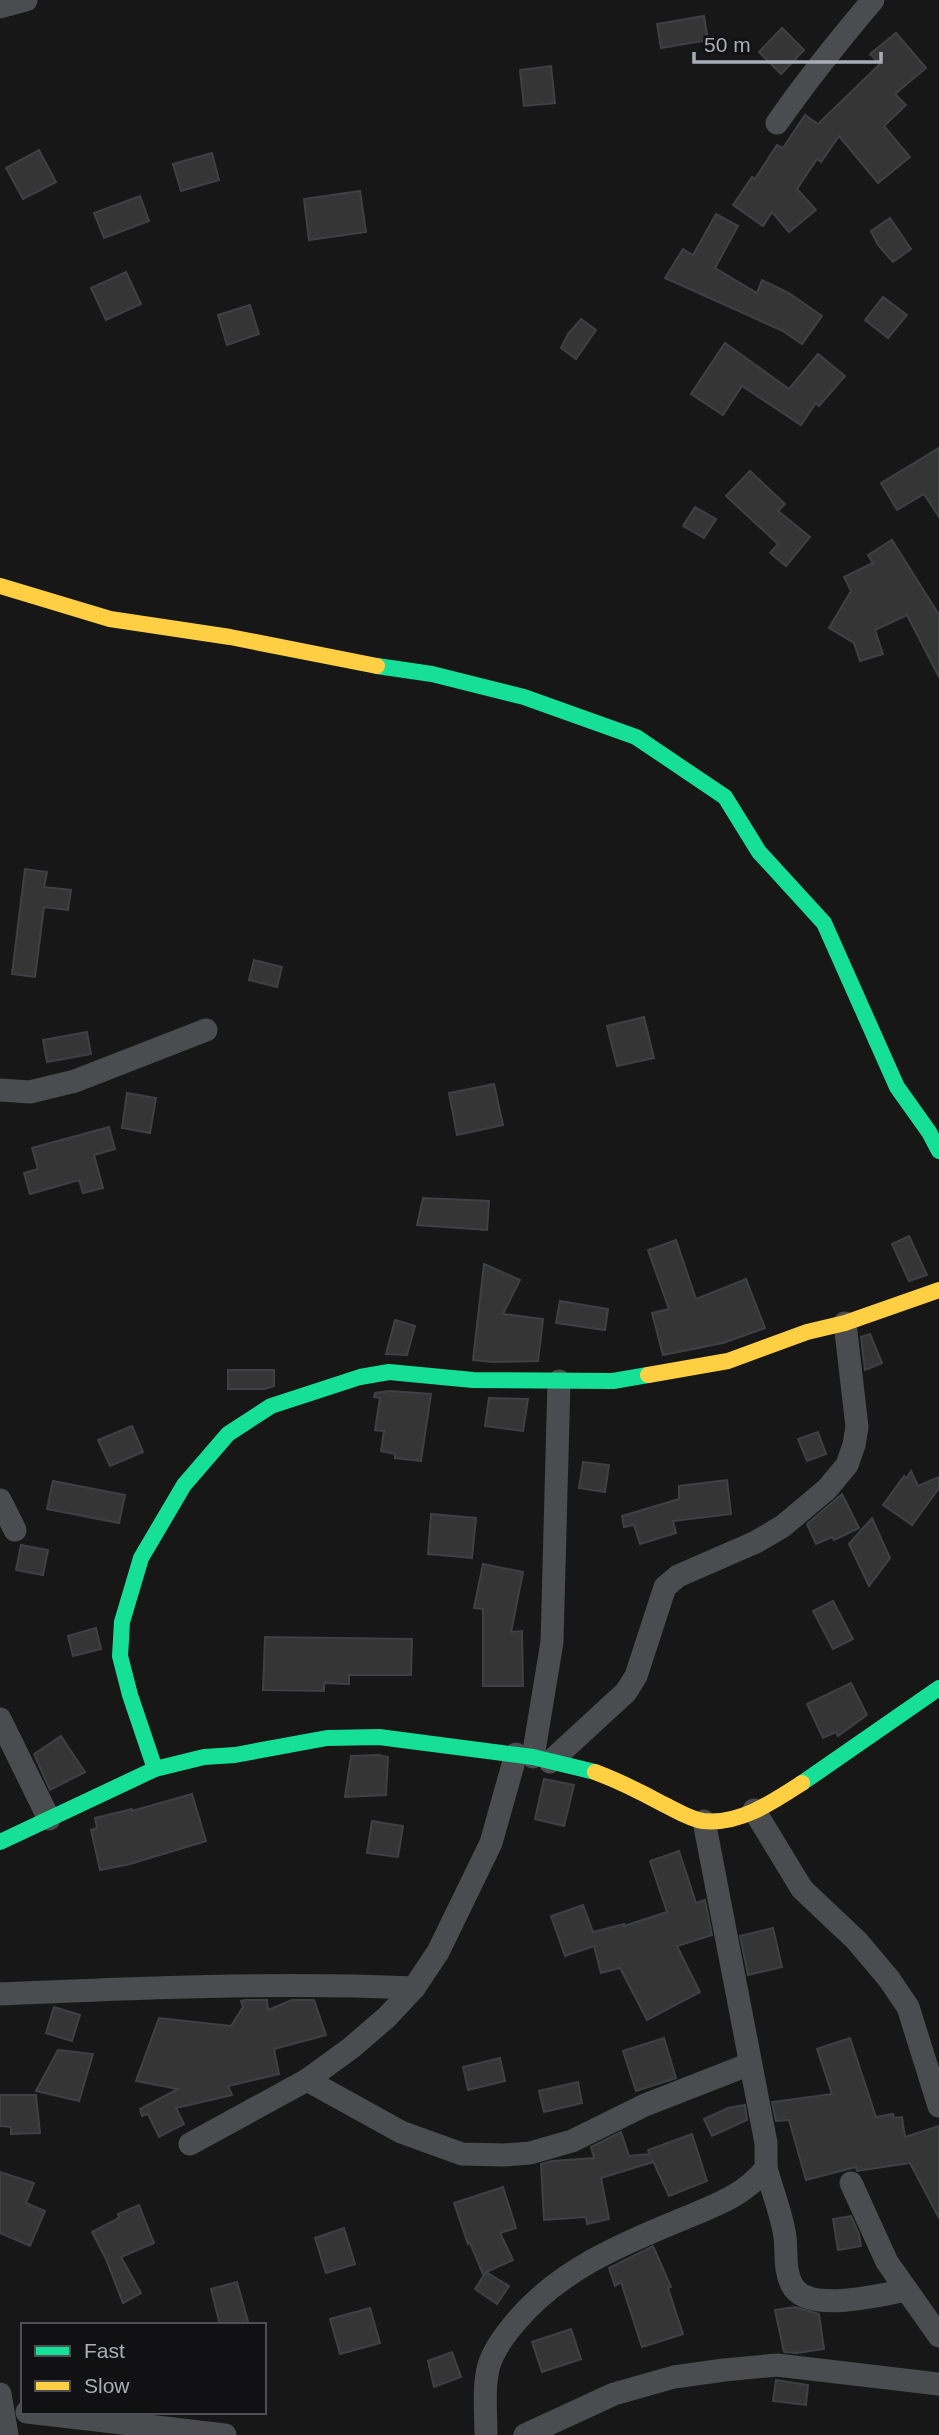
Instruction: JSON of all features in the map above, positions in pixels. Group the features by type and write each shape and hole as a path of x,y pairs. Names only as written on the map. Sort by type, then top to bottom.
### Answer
{"street":[{"path":"0,7 26,0"},
{"path":"777,123 801,88 873,0"},
{"path":"0,586 110,618 432,674 524,697 636,737 725,797 759,852 824,923 897,1087 939,1151"},
{"path":"0,1090 30,1092 75,1081 206,1030"},
{"path":"155,1769 120,1656 122,1622 141,1558 184,1485 228,1434 271,1406 360,1377 389,1372 473,1380 613,1381 683,1370 728,1361 807,1332 845,1323 939,1290"},
{"path":"533,1758 626,1692 636,1676 666,1587 678,1576 756,1542 783,1526 827,1489 847,1465 857,1427 845,1323"},
{"path":"190,2144 307,2080 351,2048 387,2017 414,1988 438,1952 533,1758 552,1642 559,1381"},
{"path":"0,1500 15,1530"},
{"path":"0,1842 155,1769 204,1758 327,1738 379,1737 533,1758 584,1768 616,1780 678,1813 704,1821 739,1818 777,1800 939,1688"},
{"path":"0,1719 49,1819"},
{"path":"754,1811 802,1889 857,1941 908,2007 939,2106"},
{"path":"704,1821 766,2143 766,2168 785,2236 786,2264 791,2284 805,2298 815,2300 865,2298 906,2290"},
{"path":"0,1994 233,1985 331,1984 414,1988"},
{"path":"307,2080 401,2132 462,2154 504,2155 530,2153 572,2141 645,2105 750,2063"},
{"path":"486,2435 489,2365 500,2340 531,2302 564,2276 607,2252 728,2200 754,2184 766,2168"},
{"path":"851,2183 875,2239 906,2290 939,2336"},
{"path":"525,2435 614,2394 674,2377 724,2370 777,2365 939,2384"},
{"path":"7,2435 13,2407"},
{"path":"66,2414 225,2435"}],"building":[{"path":"704,16 708,40 661,48 657,24"},
{"path":"782,28 804,50 781,74 759,52"},
{"path":"896,33 926,68 895,94 906,105 884,126 910,157 878,183 839,136 821,162 817,159 797,189 816,210 789,232 772,212 763,226 733,205 752,177 755,179 777,145 783,148 805,115 818,124 880,64 870,54"},
{"path":"551,66 555,103 524,106 520,70"},
{"path":"39,150 56,182 23,199 6,168"},
{"path":"212,153 219,180 181,191 173,164"},
{"path":"360,191 366,232 309,240 304,199"},
{"path":"140,196 149,221 104,238 94,213"},
{"path":"716,214 738,226 715,268 757,293 762,280 789,293 822,316 802,344 783,331 665,278 683,249 693,255"},
{"path":"890,218 911,249 893,262 878,245 871,231"},
{"path":"126,272 141,304 106,320 91,288"},
{"path":"883,297 907,315 888,338 865,320"},
{"path":"250,305 259,334 227,345 218,315"},
{"path":"581,319 596,330 576,359 561,348 568,334"},
{"path":"725,343 789,389 818,354 845,376 819,406 816,403 801,425 742,386 723,415 691,394"},
{"path":"939,448 939,517 924,494 897,510 881,483"},
{"path":"750,471 785,504 778,511 810,537 786,566 770,553 778,544 726,496"},
{"path":"695,507 716,519 704,538 683,526"},
{"path":"892,540 939,615 939,677 907,615 875,630 883,654 860,661 854,643 829,628 851,591 844,577 873,563 868,555"},
{"path":"25,869 47,872 44,887 71,890 68,910 44,907 35,977 12,974"},
{"path":"254,960 282,967 277,987 249,980"},
{"path":"644,1017 654,1058 617,1066 607,1026"},
{"path":"87,1032 91,1054 47,1062 43,1040"},
{"path":"494,1084 503,1125 457,1135 449,1093"},
{"path":"127,1093 156,1098 150,1133 122,1128"},
{"path":"109,1127 115,1149 94,1155 103,1188 83,1193 79,1180 30,1194 24,1173 38,1169 32,1148"},
{"path":"423,1198 489,1201 487,1230 417,1225"},
{"path":"909,1236 927,1275 909,1281 892,1244"},
{"path":"676,1240 696,1299 746,1279 765,1328 723,1343 663,1355 652,1313 669,1309 648,1250"},
{"path":"484,1264 520,1280 503,1314 543,1319 538,1361 473,1360"},
{"path":"560,1301 608,1309 605,1330 556,1323"},
{"path":"395,1320 415,1326 407,1355 386,1354"},
{"path":"870,1334 882,1363 865,1370 861,1337"},
{"path":"228,1370 274,1370 274,1386 264,1389 228,1389"},
{"path":"390,1391 431,1394 421,1461 395,1458 395,1454 381,1451 384,1431 375,1430 380,1398 374,1397 375,1393"},
{"path":"489,1398 528,1399 523,1431 485,1426"},
{"path":"132,1426 143,1452 110,1466 98,1440"},
{"path":"818,1432 826,1454 807,1461 798,1439"},
{"path":"583,1462 609,1465 605,1492 579,1488"},
{"path":"911,1471 918,1486 939,1477 939,1488 912,1525 883,1505 904,1476 907,1478"},
{"path":"727,1480 731,1514 673,1521 676,1533 640,1544 634,1525 624,1527 622,1516 679,1499 679,1486"},
{"path":"53,1481 125,1495 119,1523 47,1509"},
{"path":"842,1494 859,1528 834,1540 832,1537 816,1544 807,1524"},
{"path":"431,1514 476,1518 472,1558 428,1554"},
{"path":"872,1518 890,1558 869,1586 849,1544"},
{"path":"21,1545 48,1550 43,1575 16,1570"},
{"path":"483,1564 523,1572 511,1632 522,1631 523,1686 483,1686 483,1609 474,1608"},
{"path":"833,1601 853,1639 833,1649 813,1611"},
{"path":"96,1628 101,1649 73,1656 68,1636"},
{"path":"265,1637 412,1639 411,1675 349,1675 349,1684 324,1683 324,1691 263,1690"},
{"path":"851,1683 867,1715 838,1736 836,1732 823,1738 807,1704"},
{"path":"61,1736 85,1772 50,1790 34,1754"},
{"path":"351,1756 388,1757 386,1795 345,1797"},
{"path":"544,1779 574,1785 564,1826 535,1819"},
{"path":"192,1794 206,1841 130,1864 100,1870 91,1830 97,1828 95,1818"},
{"path":"372,1821 403,1826 398,1857 367,1853"},
{"path":"679,1851 696,1903 705,1900 712,1935 677,1946 700,1992 647,2020 620,1968 601,1973 594,1946 565,1956 551,1916 583,1905 593,1932 624,1926 667,1912 650,1861"},
{"path":"773,1928 782,1967 748,1975 740,1936"},
{"path":"267,2000 268,2010 292,2000 314,2000 326,2035 274,2049 279,2074 228,2086 232,2095 176,2108 184,2124 159,2137 148,2114 142,2116 140,2109 178,2089 136,2081 159,2018 231,2026 243,2007 241,2001"},
{"path":"54,2007 80,2015 72,2041 46,2033"},
{"path":"664,2038 676,2078 636,2091 623,2051"},
{"path":"850,2038 876,2117 893,2114 894,2118 902,2117 905,2137 939,2126 939,2218 910,2163 857,2171 856,2167 806,2180 789,2120 776,2121 772,2102 832,2094 817,2049"},
{"path":"58,2050 93,2054 79,2101 36,2091"},
{"path":"500,2058 505,2081 468,2090 463,2067"},
{"path":"578,2082 582,2103 544,2112 539,2091"},
{"path":"0,2095 36,2095 40,2133 11,2134 11,2127 0,2126"},
{"path":"745,2105 747,2120 712,2136 704,2119 728,2108"},
{"path":"621,2132 629,2156 650,2154 648,2150 692,2134 707,2181 669,2196 652,2159 653,2162 601,2178 609,2219 587,2224 586,2217 544,2220 541,2164 594,2158 591,2147"},
{"path":"0,2172 34,2183 26,2203 45,2211 30,2246 0,2233"},
{"path":"503,2187 516,2228 500,2233 513,2260 483,2274 470,2243 468,2244 454,2203"},
{"path":"139,2205 154,2243 121,2257 141,2293 123,2303 92,2232 119,2218 118,2214"},
{"path":"851,2216 861,2246 838,2250 833,2219"},
{"path":"344,2228 355,2264 326,2273 315,2238"},
{"path":"653,2246 671,2287 668,2288 683,2334 642,2347 621,2282 615,2286 609,2268"},
{"path":"486,2272 509,2286 497,2304 475,2289"},
{"path":"237,2282 248,2323 220,2323 211,2289"},
{"path":"795,2307 819,2314 824,2349 784,2352 775,2310"},
{"path":"370,2308 380,2343 340,2354 330,2319"},
{"path":"571,2329 581,2359 542,2372 532,2342"},
{"path":"452,2352 461,2377 434,2387 428,2361"},
{"path":"776,2380 808,2385 806,2405 773,2401"}],"traffic: fast":[{"path":"377,666 432,674 524,697 636,737 725,797 759,852 824,923 897,1087 939,1151"},
{"path":"155,1769 120,1656 122,1622 141,1558 184,1485 228,1434 271,1406 360,1377 389,1372 473,1380 613,1381 648,1375"},
{"path":"802,1783 939,1688"},
{"path":"0,1842 155,1769 204,1757 235,1755 327,1738 379,1737 533,1757 595,1772"}],"traffic: slow":[{"path":"0,586 110,619 230,637 377,666"},
{"path":"648,1375 728,1361 807,1332 845,1323 939,1290"},
{"path":"595,1772 703,1821 742,1816 802,1783"}]}
